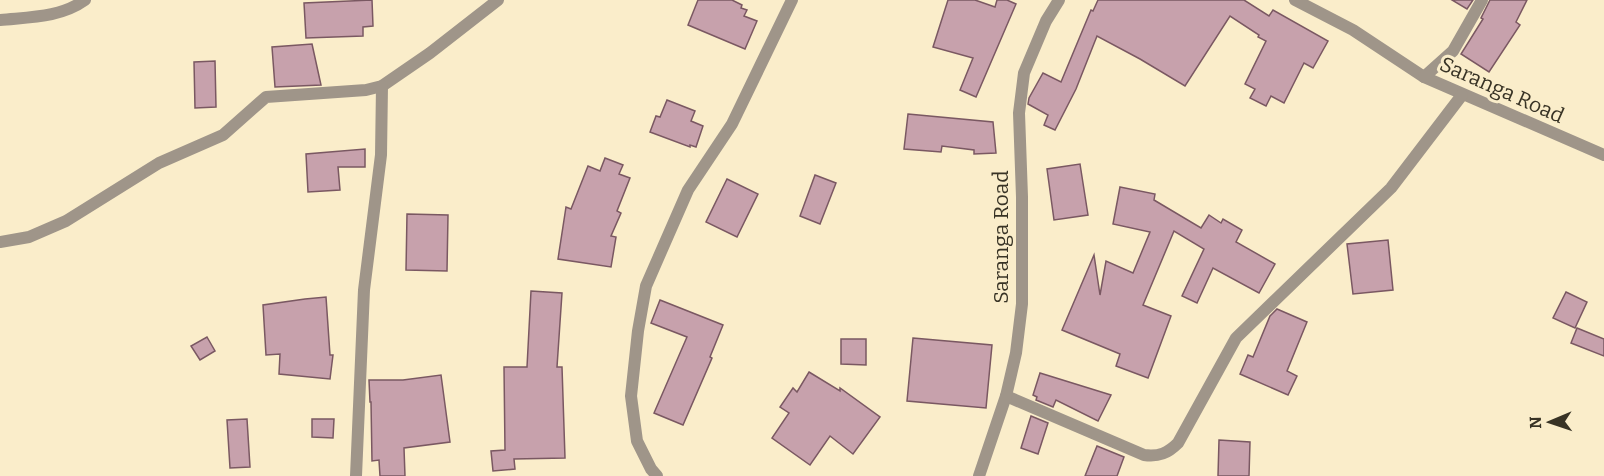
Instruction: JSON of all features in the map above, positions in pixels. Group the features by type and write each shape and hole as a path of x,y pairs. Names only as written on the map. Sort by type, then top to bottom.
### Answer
{"street":[{"path":"0,20 53,15 85,0"},
{"path":"0,243 29,237 66,221 159,163 223,135 266,97 366,90 382,86 430,53 498,0"},
{"path":"657,476 637,441 631,396 638,331 646,286 688,190 732,124 792,0"},
{"name":"Saranga Road","path":"979,476 1006,396 1016,352 1022,304 1019,113 1024,73 1046,21 1059,0"},
{"name":"Saranga Road","path":"1295,0 1353,30 1424,77 1604,155"},
{"path":"1424,77 1453,51 1482,0"},
{"path":"356,476 364,290 381,155 382,86"},
{"path":"1006,396 1144,455 1154,456 1171,450 1178,443 1236,338 1391,188 1453,109 1462,94"}],"building":[{"path":"372,0 373,26 363,27 363,36 306,38 304,3"},
{"path":"698,0 732,0 747,10 744,16 757,21 745,49 688,25"},
{"path":"948,0 975,0 995,7 997,0 1007,0 1016,4 976,97 960,90 973,58 933,47"},
{"path":"1098,0 1244,0 1269,16 1273,10 1328,41 1313,68 1304,63 1284,103 1271,96 1266,106 1250,98 1255,89 1245,84 1266,41 1230,16 1185,86 1097,36 1076,89 1055,130 1044,125 1048,115 1028,104 1029,98 1043,73 1061,82 1091,10 1093,11"},
{"path":"1452,0 1473,0 1467,9"},
{"path":"1490,0 1527,0 1516,22 1520,25 1489,72 1461,54 1483,19 1481,18"},
{"path":"312,44 321,85 275,87 272,47"},
{"path":"215,61 216,107 195,108 194,62"},
{"path":"667,100 695,111 691,121 703,126 696,147 690,145 690,147 650,132 656,116 660,117"},
{"path":"908,114 993,122 996,153 974,154 974,150 942,146 941,152 904,149"},
{"path":"365,149 365,167 338,167 340,190 308,192 306,154"},
{"path":"605,158 623,165 619,174 630,178 617,211 621,213 611,236 616,237 611,267 558,259 566,207 571,209 588,166 600,171"},
{"path":"1080,164 1088,215 1054,220 1047,169"},
{"path":"815,175 836,183 820,224 800,216"},
{"path":"727,179 758,194 737,237 706,222"},
{"path":"1120,187 1155,194 1154,200 1201,228 1209,215 1221,223 1223,219 1242,230 1236,242 1275,264 1259,293 1213,268 1197,303 1182,296 1204,249 1174,231 1143,305 1171,316 1148,378 1116,366 1120,354 1062,330 1094,255 1100,295 1106,261 1133,273 1150,232 1113,224"},
{"path":"407,214 448,215 447,271 406,270"},
{"path":"1388,240 1393,290 1353,294 1347,244"},
{"path":"531,291 562,293 557,367 562,367 565,458 514,459 515,469 493,471 491,451 505,450 504,367 527,367"},
{"path":"1566,292 1587,302 1575,328 1553,318"},
{"path":"326,297 330,355 333,355 330,379 279,374 280,354 266,355 263,305"},
{"path":"660,300 723,325 710,357 712,358 683,425 654,413 687,337 651,323"},
{"path":"1277,309 1307,322 1287,371 1297,376 1288,395 1240,374 1248,355 1253,357 1270,316"},
{"path":"1577,328 1604,339 1604,356 1571,343"},
{"path":"207,337 215,351 200,360 191,346"},
{"path":"913,338 992,345 986,408 907,401"},
{"path":"841,339 866,339 866,365 841,364"},
{"path":"809,372 840,391 840,388 880,417 853,454 830,436 810,465 772,438 789,413 780,407 793,388 797,392"},
{"path":"1040,373 1111,395 1098,421 1056,400 1053,407 1036,400 1037,397 1033,395"},
{"path":"441,375 450,442 404,448 405,476 380,476 379,460 372,461 369,380 403,380"},
{"path":"1031,416 1048,423 1038,454 1021,448"},
{"path":"247,419 250,467 230,468 227,420"},
{"path":"312,419 334,419 333,438 312,437"},
{"path":"1219,440 1250,442 1249,476 1218,476"},
{"path":"1097,446 1124,457 1117,476 1085,476"}]}
